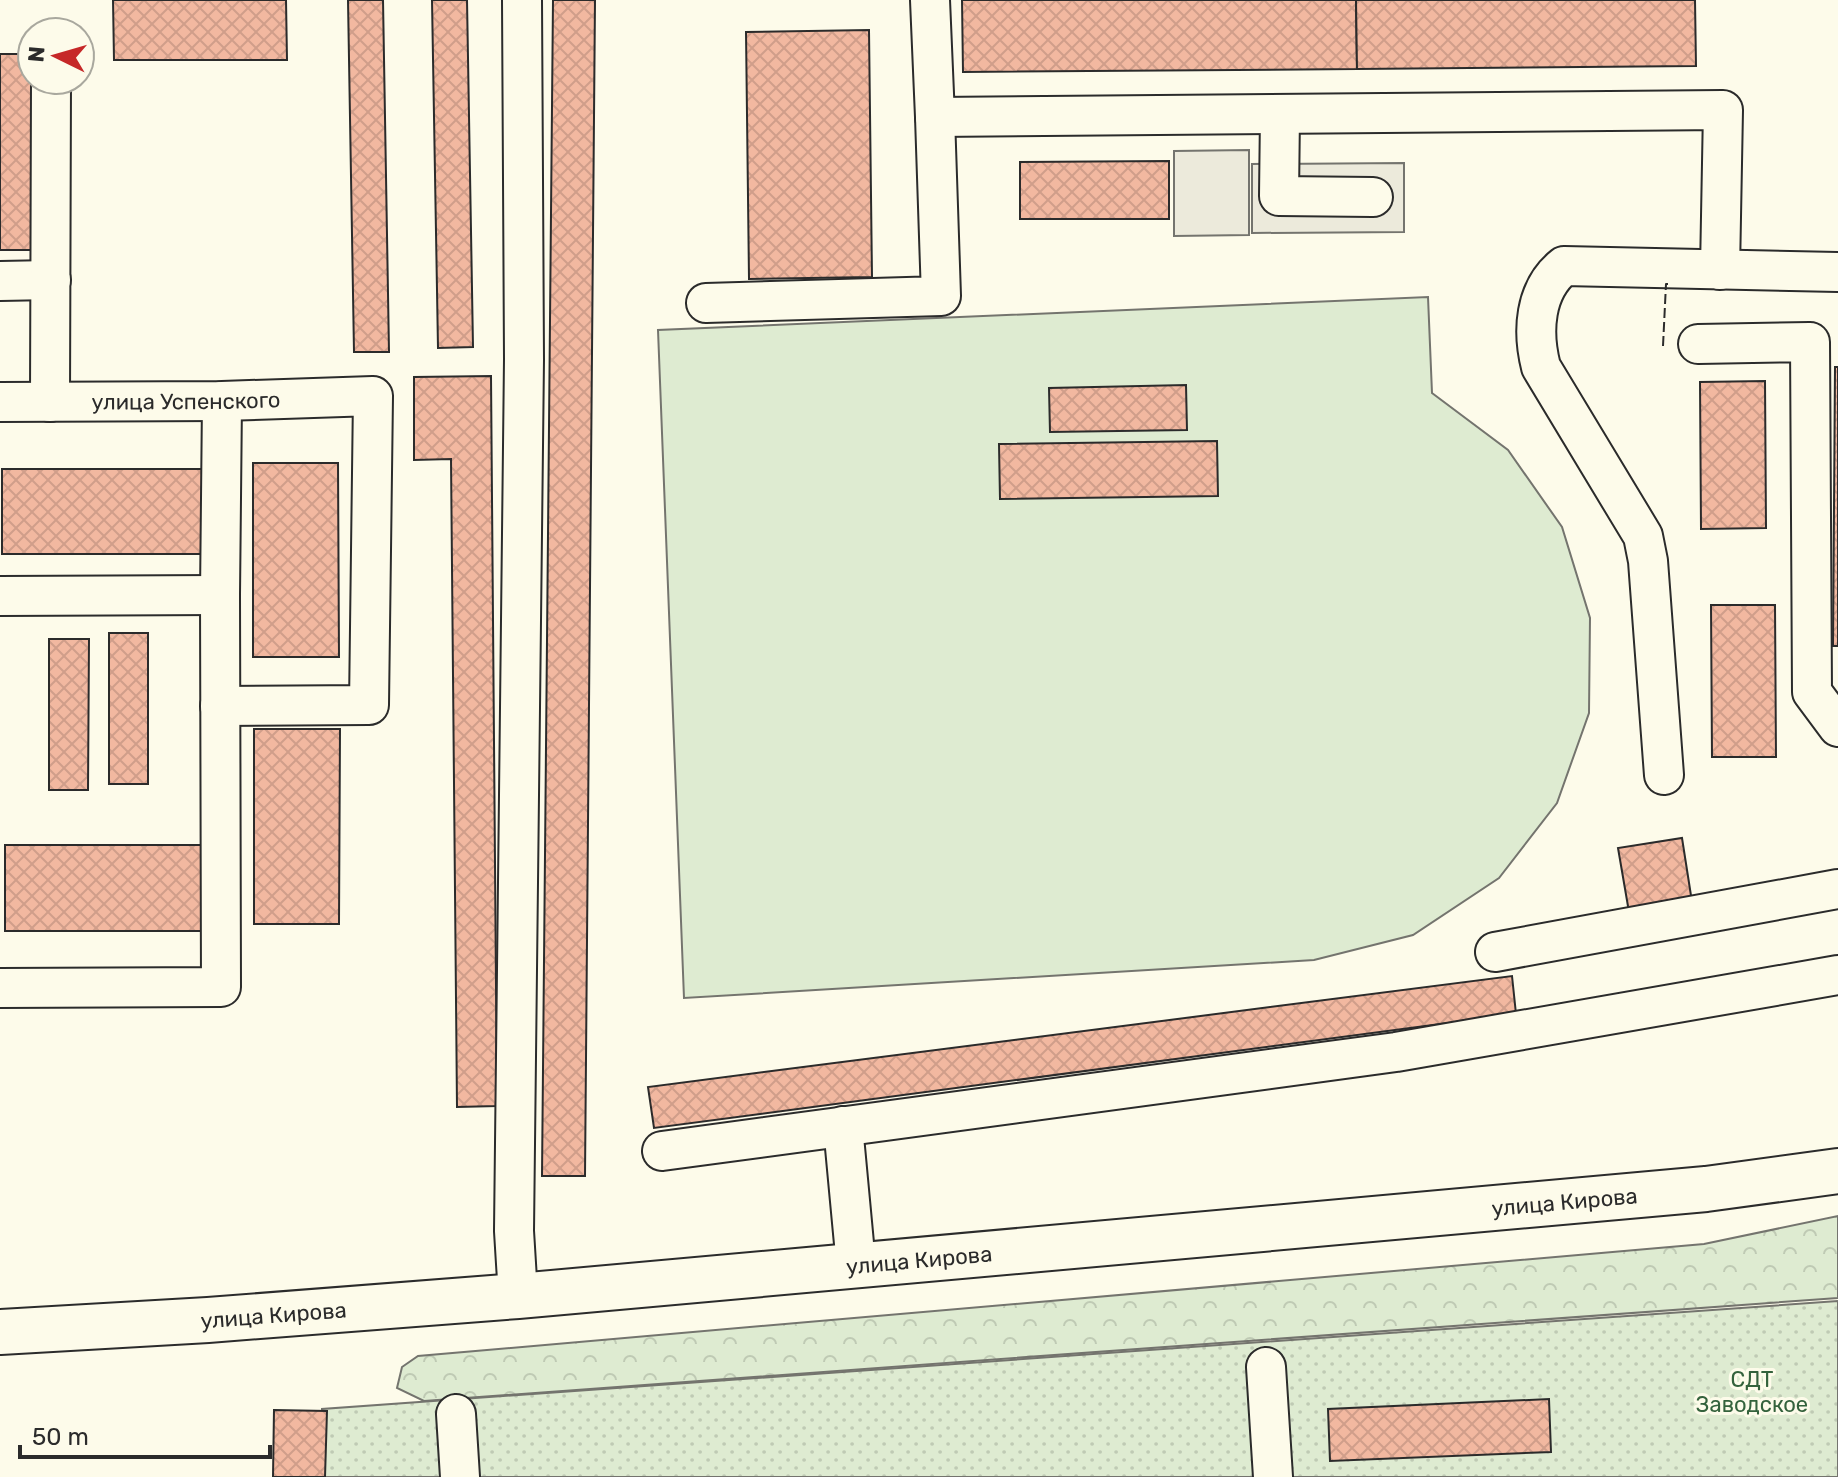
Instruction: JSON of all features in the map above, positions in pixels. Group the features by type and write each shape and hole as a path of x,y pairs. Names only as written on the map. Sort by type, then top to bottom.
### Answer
{"main road":[{"name":"улица Кирова","path":"0,1332 208,1320 518,1296 1706,1189 1838,1171"}],"lane":[{"path":"518,1296 514,1231 524,359 522,0"},
{"path":"706,303 941,296 930,0"},
{"path":"50,402 51,96"},
{"path":"935,117 1723,110 1720,270"},
{"path":"1280,114 1279,196 1373,197"},
{"path":"1664,775 1648,561 1643,536 1541,367 1535,346 1541,297 1551,276 1564,266 1838,272"},
{"path":"0,281 51,280"},
{"path":"1698,344 1810,342 1812,692 1838,727"},
{"name":"улица Успенского","path":"0,402 222,401 373,396 369,705 220,706"},
{"path":"0,988 221,987 222,401"},
{"path":"0,596 220,595"},
{"path":"1495,952 1838,889"},
{"path":"662,1151 1396,1052 1838,975"},
{"path":"843,1126 856,1265"},
{"path":"1266,1367 1273,1477"},
{"path":"456,1414 460,1477"}],"green space":[{"path":"1428,297 1432,393 1508,450 1562,527 1590,618 1589,713 1557,803 1499,878 1413,935 1314,960 684,998 658,330"},
{"path":"1838,1216 1838,1298 424,1401 397,1388 402,1367 418,1356 1704,1244"},
{"name":"СДТ Заводское","path":"1838,1301 1838,1477 320,1477 322,1409"}],"shaded area":[{"path":"1249,150 1249,235 1174,236 1174,151"},
{"path":"1404,163 1404,232 1252,233 1252,164"}],"building":[{"path":"113,0 286,0 287,60 114,60"},
{"path":"348,0 383,0 389,352 354,352"},
{"path":"432,0 467,0 473,347 438,348"},
{"path":"553,0 595,0 585,1176 542,1176"},
{"path":"962,0 1356,0 1357,69 963,72"},
{"path":"1356,0 1695,0 1696,66 1357,69"},
{"path":"869,30 872,277 749,279 746,32"},
{"path":"0,54 16,54 16,96 33,96 35,250 0,250"},
{"path":"1169,161 1169,219 1020,219 1020,162"},
{"path":"1835,367 1838,367 1838,646 1833,646"},
{"path":"491,376 497,1106 457,1107 451,459 414,460 414,377"},
{"path":"1765,381 1766,528 1701,529 1700,382"},
{"path":"1186,385 1187,430 1050,432 1049,388"},
{"path":"1217,441 1218,496 1000,499 999,444"},
{"path":"253,463 338,463 339,657 253,657"},
{"path":"2,469 205,469 205,554 2,554"},
{"path":"1711,605 1775,605 1776,757 1712,757"},
{"path":"109,633 148,633 148,784 109,784"},
{"path":"49,639 89,639 88,790 49,790"},
{"path":"254,729 340,729 339,924 254,924"},
{"path":"1682,838 1692,902 1629,912 1618,848"},
{"path":"5,845 208,845 208,931 5,931"},
{"path":"1512,976 1516,1014 654,1128 648,1087"},
{"path":"1549,1399 1551,1452 1330,1461 1328,1409"},
{"path":"274,1410 327,1411 325,1477 273,1477"}],"fence":[{"path":"1663,346 1668,284"}]}
